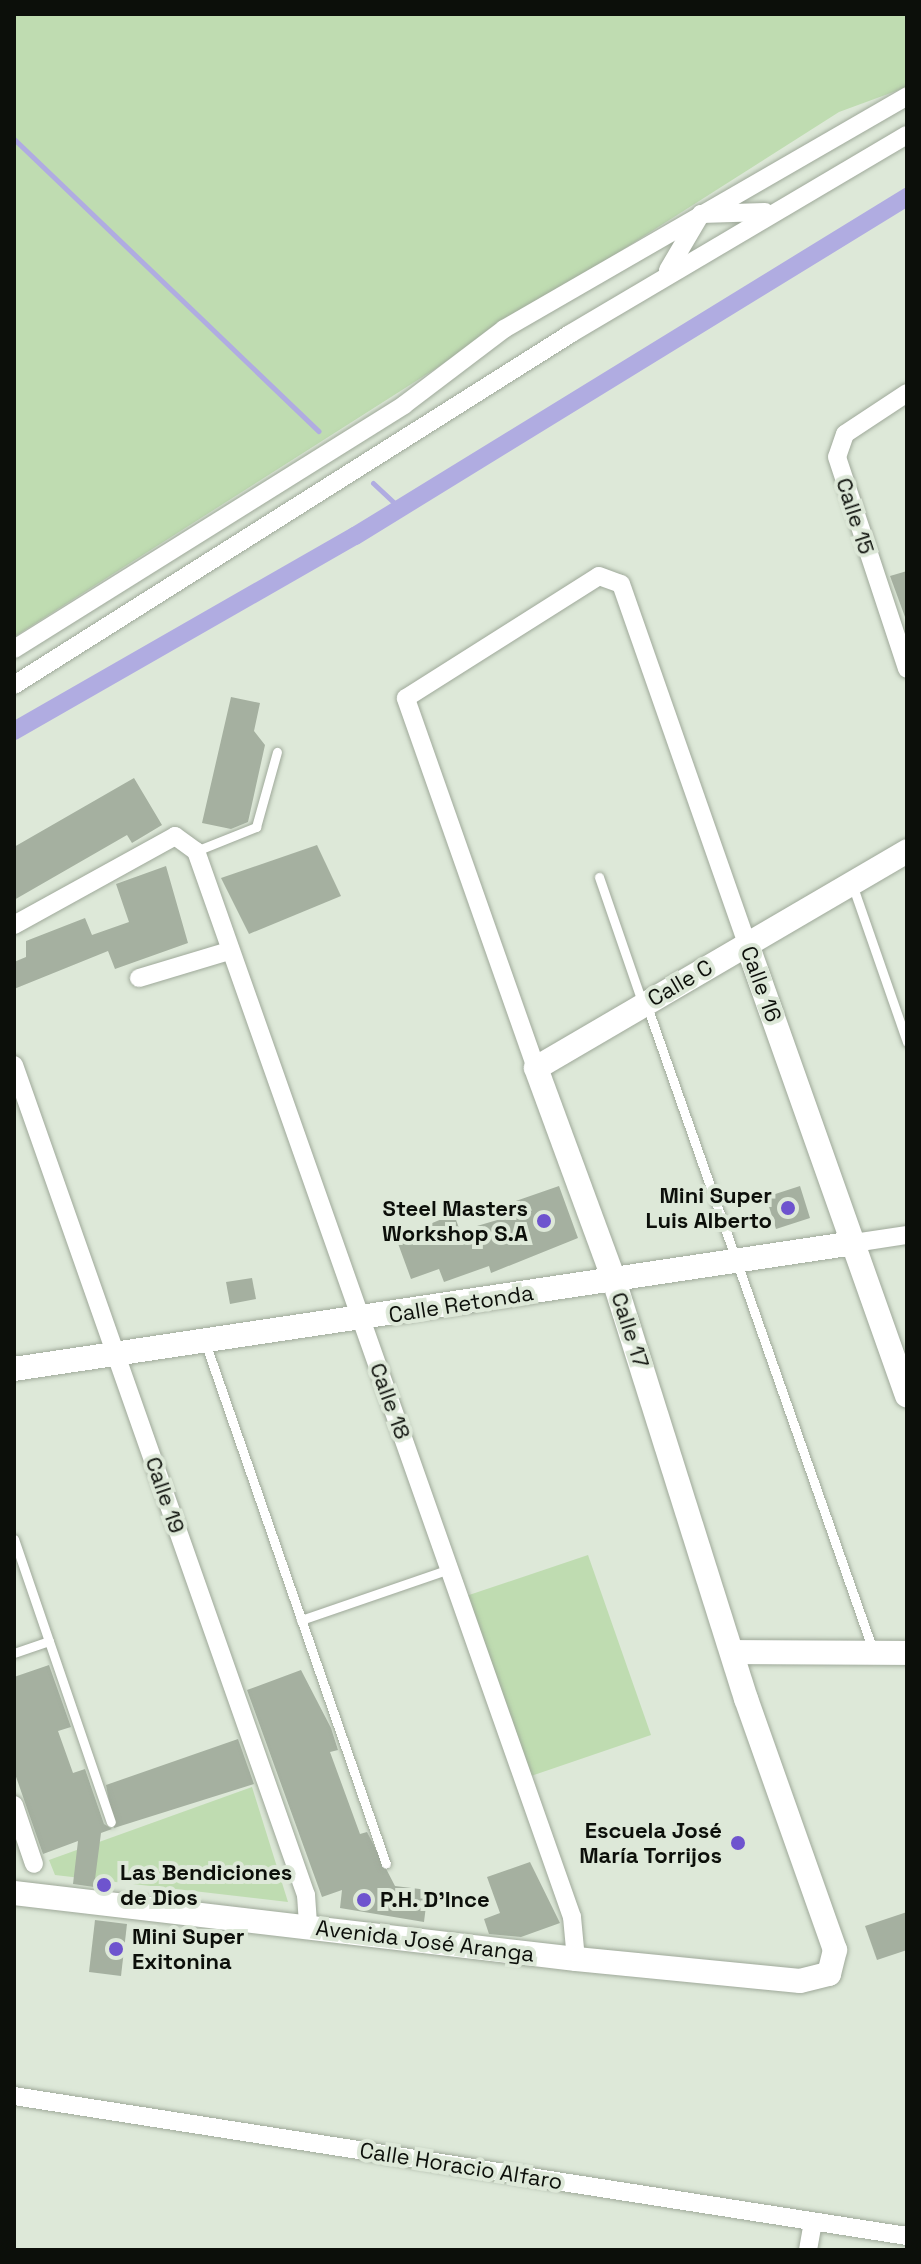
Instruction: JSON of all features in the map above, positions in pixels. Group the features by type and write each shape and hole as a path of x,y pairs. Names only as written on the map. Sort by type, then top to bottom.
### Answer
{"street":[{"path":"14,649 404,405 504,329 907,96"},
{"path":"14,685 659,279 907,135"},
{"path":"701,214 743,215 785,206"},
{"path":"659,279 701,214"},
{"name":"Calle 15","path":"907,393 845,434 837,457 907,669"},
{"name":"Calle 16","path":"406,698 599,576 613,576 907,1395"},
{"name":"Calle 17","path":"406,698 614,1280 734,1652 835,1950 833,1968"},
{"path":"14,925 175,836 194,848"},
{"name":"Calle 18","path":"194,848 572,1917 576,1959"},
{"name":"Calle C","path":"536,1068 907,851"},
{"path":"139,978 229,951"},
{"name":"Calle 19","path":"14,1065 306,1895 308,1927"},
{"name":"Calle Retonda","path":"14,1369 361,1320 907,1235"},
{"path":"734,1652 907,1653"},
{"path":"14,1805 34,1864"},
{"name":"Avenida José Aranga","path":"14,1893 576,1959 800,1981 833,1968"},
{"name":"Calle Horacio Alfaro","path":"14,2096 907,2236"},
{"path":"808,2250 813,2222"}],"lane":[{"path":"194,848 256,827 277,752"},
{"path":"599,877 874,1653"},
{"path":"852,884 907,1042"},
{"path":"205,1342 386,1864"},
{"path":"14,1539 111,1822"},
{"path":"301,1620 449,1569"},
{"path":"14,1653 49,1641"}],"green space":[{"path":"14,14 907,14 907,87 839,112 14,637"},
{"path":"588,1555 651,1735 531,1776 466,1596"},
{"path":"252,1787 288,1902 55,1875 49,1860"}],"building":[{"path":"907,571 907,617 905,617 890,576"},
{"path":"231,697 260,703 254,731 265,745 248,822 231,829 202,823"},
{"path":"134,778 162,825 132,843 127,835 14,900 14,847"},
{"path":"317,845 341,896 249,934 221,878"},
{"path":"166,866 188,943 115,969 108,951 14,989 14,962 26,957 26,941 85,918 92,935 129,922 116,884"},
{"path":"559,1186 578,1238 491,1273 489,1266 444,1282 439,1269 411,1279 396,1238 454,1214 460,1231 514,1215 510,1203"},
{"name":"Mini Super Luis Alberto","path":"800,1186 810,1218 776,1229 766,1197"},
{"path":"252,1278 256,1299 230,1304 226,1282"},
{"path":"49,1665 71,1727 58,1731 73,1773 85,1769 104,1824 112,1829 101,1833 94,1887 73,1884 78,1841 43,1854 14,1771 14,1677"},
{"path":"301,1670 331,1728 338,1750 330,1752 360,1834 367,1832 395,1886 428,1890 424,1922 340,1908 342,1890 322,1897 247,1690"},
{"path":"238,1739 254,1784 114,1828 106,1785"},
{"path":"530,1862 560,1923 521,1937 489,1934 484,1919 500,1913 487,1877"},
{"path":"907,1912 907,1950 877,1960 865,1926"},
{"path":"95,1920 127,1924 121,1976 89,1972"}],"waterway":[{"path":"14,139 318,431"},
{"path":"14,731 355,536 907,197"},
{"path":"373,483 400,508"}],"place":[{"name":"Mini Super Luis Alberto","path":"788,1208"},
{"name":"Steel Masters Workshop S.A","path":"544,1221"},
{"name":"Escuela José María Torrijos","path":"738,1843"},
{"name":"Las Bendiciones de Dios","path":"104,1885"},
{"name":"P.H. D'Ince","path":"364,1900"},
{"name":"Mini Super Exitonina","path":"116,1949"}]}
